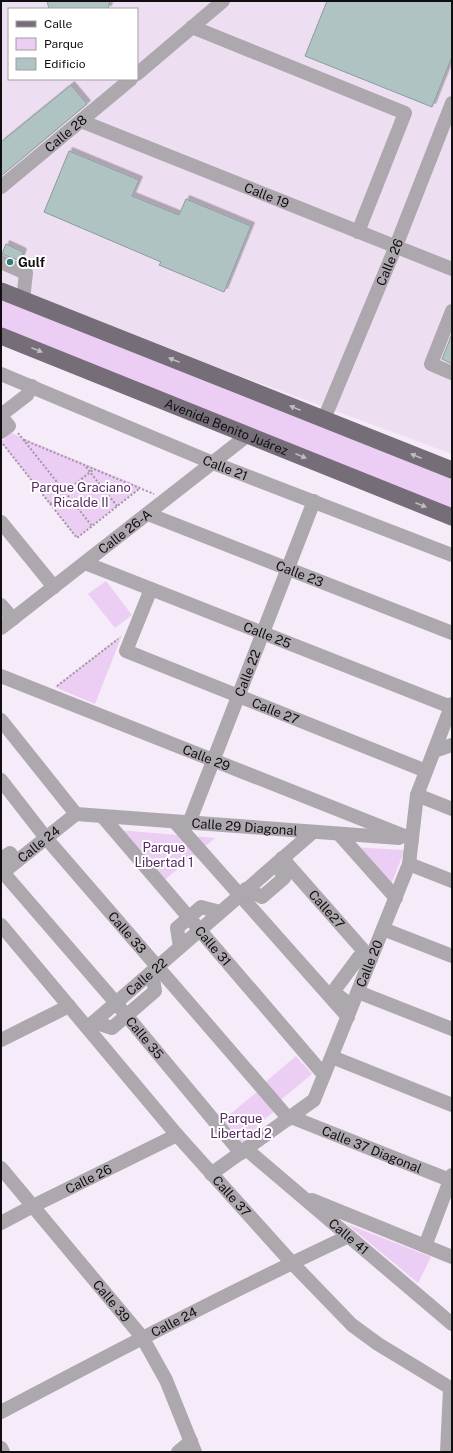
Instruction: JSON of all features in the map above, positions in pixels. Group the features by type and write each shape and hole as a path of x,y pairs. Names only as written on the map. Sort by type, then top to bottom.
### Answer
{"main road":[{"path":"1,291 452,470"},
{"name":"Avenida Benito Juárez","path":"1,336 452,517"}],"street":[{"path":"138,73 223,1"},
{"path":"192,27 405,114 358,232"},
{"name":"Calle 28","path":"1,187 130,80"},
{"name":"Calle 26","path":"324,419 396,246 452,103"},
{"name":"Calle 19","path":"81,121 452,269"},
{"path":"1,262 26,273 23,300"},
{"path":"452,312 431,364 452,373"},
{"name":"Calle 21","path":"2,377 32,386 213,463 452,555"},
{"path":"1,432 9,426 1,416 27,395 32,386"},
{"name":"Calle 26-A","path":"1,628 248,435"},
{"name":"Calle 22","path":"190,823 314,501"},
{"name":"Calle 23","path":"148,514 452,633"},
{"path":"1,522 54,587"},
{"name":"Calle 25","path":"85,563 451,705"},
{"name":"Calle 27","path":"150,589 126,651 426,771"},
{"path":"1,605 13,619"},
{"name":"Calle 29","path":"1,676 412,839"},
{"name":"Calle 20","path":"211,1174 314,1100 409,864 417,795 451,705"},
{"path":"1,720 76,814"},
{"path":"434,751 452,745"},
{"name":"Calle 33","path":"1,780 46,838 154,969 290,1118"},
{"path":"417,795 452,809"},
{"name":"Calle 29 Diagonal","path":"76,814 412,839"},
{"name":"Calle 24","path":"2,869 16,862 76,814"},
{"name":"Calle 31","path":"102,816 324,1075"},
{"path":"175,822 243,892 350,1011"},
{"name":"Calle 22","path":"91,1025 313,832"},
{"path":"339,834 396,898"},
{"name":"Calle27","path":"280,860 370,962"},
{"path":"409,864 452,881"},
{"name":"Calle 35","path":"2,869 243,1151"},
{"path":"180,947 177,928 201,907 220,912"},
{"name":"Calle 37","path":"1,925 69,1006 91,1025 177,1135 211,1174 292,1263 352,1325 378,1344 451,1389 447,1452"},
{"path":"383,929 452,956"},
{"path":"350,1011 333,992 359,957 370,962"},
{"path":"91,1025 112,1028 155,991 154,969"},
{"path":"358,992 452,1029"},
{"path":"1,1040 69,1006"},
{"path":"332,1056 452,1105"},
{"name":"Calle 37 Diagonal","path":"290,1118 451,1179"},
{"name":"Calle 26","path":"1,1224 33,1206 177,1135"},
{"name":"Calle 41","path":"243,1151 300,1195 452,1324"},
{"name":"Calle 39","path":"1,1168 142,1337 166,1380 193,1446"},
{"path":"425,1246 451,1179"},
{"path":"300,1195 452,1257"},
{"name":"Calle 24","path":"1,1412 142,1337 349,1236"},
{"path":"178,1452 193,1446"},
{"path":"1,1448 3,1452"}],"path":[{"path":"16,430 92,526"},
{"path":"24,440 158,496"},
{"path":"1,442 77,538 139,489"},
{"path":"85,466 117,506"},
{"path":"50,504 94,469"},
{"path":"53,690 119,638"}],"shaded area":[{"path":"1,1 452,1 452,454 1,288"}],"green space":[{"path":"1,299 452,477 452,510 1,330"},
{"name":"Parque Graciano Ricalde II","path":"11,433 141,487 77,538 1,442"},
{"path":"106,581 132,615 115,628 88,594"},
{"path":"122,635 95,704 55,687"},
{"name":"Parque Libertad 1","path":"117,830 215,838 162,882"},
{"path":"351,847 403,850 404,852 389,889"},
{"path":"296,1056 312,1074 277,1103 262,1085"},
{"name":"Parque Libertad 2","path":"257,1092 275,1111 257,1125 258,1133 238,1146 219,1123"},
{"path":"347,1224 431,1257 418,1283"}],"building":[{"path":"47,1 110,1 108,8 49,8"},
{"path":"327,1 452,1 452,57 432,107 305,56"},
{"path":"71,85 87,104 1,176 1,142"},
{"path":"69,151 139,180 132,196 179,215 186,199 251,226 224,292 159,265 161,262 44,212"},
{"path":"6,244 23,252 20,261 2,254"},
{"path":"452,334 452,364 442,359"}],"place":[{"name":"Gulf","path":"10,262"}]}
